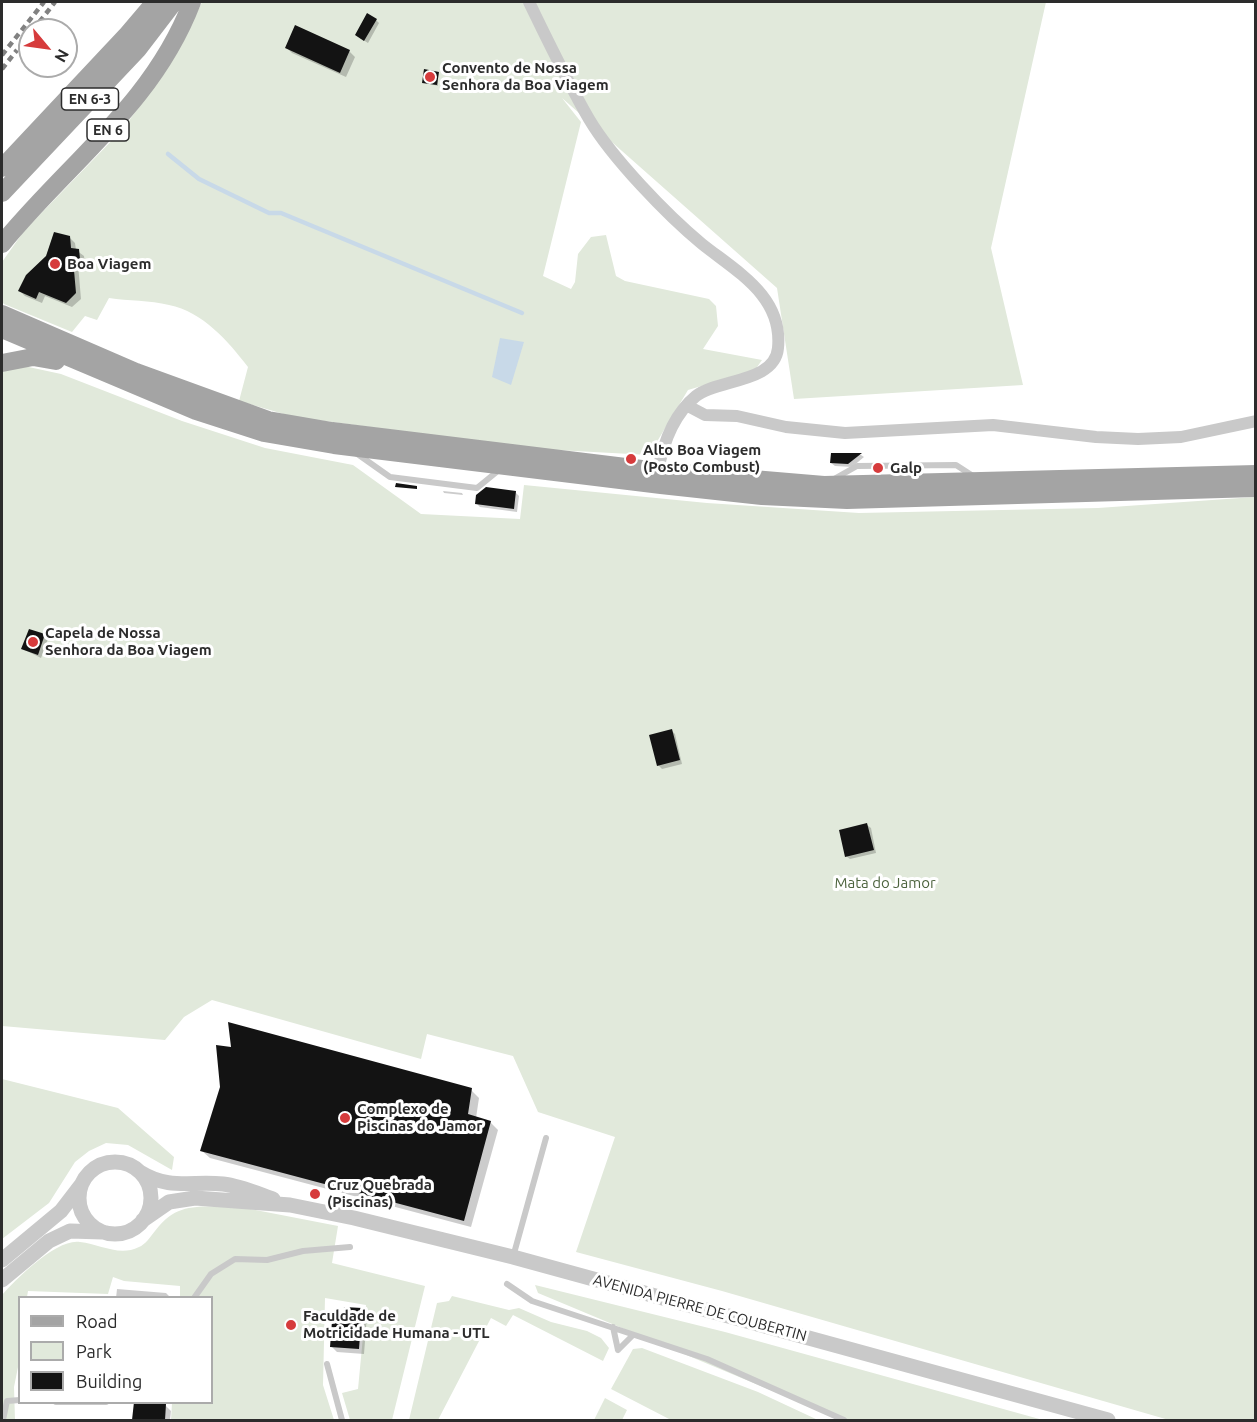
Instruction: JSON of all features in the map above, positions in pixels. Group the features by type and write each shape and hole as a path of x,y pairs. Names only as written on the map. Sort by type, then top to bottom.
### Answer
{"main road":[{"path":"2,168 155,2"},
{"name":"EN 6-3","path":"2,193 138,49 174,2"},
{"name":"EN 6","path":"2,244 37,201 133,104 172,47 192,2"},
{"path":"2,314 136,372 268,420 332,431 658,471 825,485 981,482 1254,486"},
{"path":"2,329 196,411 264,433 349,447 762,496 847,500 1254,486"},
{"path":"2,363 33,357 85,365"}],"street":[{"path":"529,2 591,121 643,188 700,243 758,289 770,304 776,319 778,349 772,364 741,381 708,389 696,396 677,419 662,447 658,471"},
{"path":"688,406 705,415 737,416 786,427 845,433 993,425 1095,437 1138,439 1181,437 1256,421"},
{"path":"2,1260 61,1211 96,1167 109,1163 122,1163 138,1171 144,1177 150,1194 150,1203 143,1220 128,1231 106,1233 70,1231 49,1241 2,1280"},
{"name":"AVENIDA PIERRE DE COUBERTIN","path":"138,1171 165,1184 233,1186 290,1205 513,1257 1108,1420"},
{"path":"84,1180 79,1197 83,1214 92,1226 106,1233"},
{"name":"AVENIDA PIERRE DE COUBERTIN","path":"143,1220 160,1207 180,1199 216,1198 290,1205"}],"lane":[{"path":"349,447 390,477 401,479 477,488 504,466"},
{"path":"513,1257 546,1138"},
{"path":"195,1296 211,1274 236,1259 267,1260 303,1251 350,1247"},
{"path":"507,1284 532,1301 737,1371 844,1420"},
{"path":"613,1328 618,1350 633,1335"},
{"path":"327,1364 342,1420"},
{"path":"3,1420 7,1401 18,1400"}],"green space":[{"path":"202,2 1046,2 991,248 1023,385 794,399 777,288 562,98 581,122 543,276 571,289 575,282 578,254 591,237 606,235 616,276 625,281 709,299 716,306 718,326 703,349 762,360 755,370 688,390 649,455 538,449 294,417 239,401 248,367 214,329 193,314 181,309 154,302 109,298 97,320 85,316 72,332 4,304 2,302 2,262 24,231 121,131 158,82 184,40"},
{"name":"Mata do Jamor","path":"24,366 61,374 182,421 265,448 353,465 421,514 520,519 524,485 707,503 859,513 1098,508 1255,497 1255,1420 1169,1420 722,1291 576,1252 615,1137 538,1112 513,1056 427,1034 421,1059 212,1000 184,1017 165,1040 2,1026 2,372"},
{"path":"2,1079 118,1108 174,1157 172,1170 128,1145 106,1143 89,1151 75,1162 49,1203 2,1239"},
{"name":"Faculdade de Motricidade Humana - UTL","path":"197,1207 240,1207 338,1226 332,1263 425,1286 392,1420 350,1420 342,1393 358,1389 366,1305 325,1298 323,1385 334,1420 171,1420 172,1404 213,1404 213,1296 180,1296 180,1286 124,1281 113,1277 108,1294 28,1291 27,1296 18,1296 15,1420 2,1420 2,1295 38,1261 60,1246 80,1242 117,1250 132,1250 148,1240 168,1217 182,1210"},
{"path":"535,1285 725,1332 1043,1420 842,1420 538,1293"},
{"path":"452,1296 509,1310 519,1308 551,1322 587,1331 601,1338 609,1348 603,1361 513,1315 506,1326 491,1318 438,1420 409,1420 437,1303 449,1301"},
{"path":"642,1348 758,1392 818,1420 671,1420 611,1389 633,1349"},
{"path":"605,1398 627,1410 622,1420 594,1420"}],"water":[{"path":"500,338 524,342 511,385 492,377"}],"building":[{"path":"367,13 377,19 364,41 355,35"},
{"path":"295,25 350,50 340,73 285,48"},
{"path":"424,69 439,72 437,85 422,83"},
{"name":"Boa Viagem","path":"54,232 70,236 71,248 79,249 80,259 73,259 76,293 66,303 39,292 36,299 18,291 26,275 46,256"},
{"path":"831,453 862,453 848,464 830,463"},
{"path":"396,483 417,486 417,489 395,487"},
{"path":"486,487 516,491 514,509 475,504 476,495"},
{"name":"Capela de Nossa Senhora da Boa Viagem","path":"29,629 45,634 38,655 21,649"},
{"path":"672,729 680,760 657,766 649,735"},
{"path":"867,823 874,850 845,857 839,830"},
{"name":"Complexo de Piscinas do Jamor","path":"228,1022 472,1088 468,1114 491,1121 464,1221 200,1151 220,1087 216,1045 231,1047"},
{"path":"344,1307 362,1308 359,1349 330,1347 332,1321 343,1322"},
{"path":"134,1404 166,1404 165,1420 132,1420"}],"waterway":[{"path":"168,154 199,179 269,213 281,213 522,313"}],"railway":[{"path":"2,55 44,2"},
{"path":"42,18 55,2"},
{"path":"2,69 17,50"}],"place":[{"name":"Convento de Nossa Senhora da Boa Viagem","path":"430,77"},
{"name":"Boa Viagem","path":"55,264"},
{"name":"Alto Boa Viagem (Posto Combust)","path":"631,459"},
{"name":"Galp","path":"878,468"},
{"name":"Capela de Nossa Senhora da Boa Viagem","path":"33,642"},
{"name":"Complexo de Piscinas do Jamor","path":"345,1118"},
{"name":"Cruz Quebrada (Piscinas)","path":"315,1194"},
{"name":"Faculdade de Motricidade Humana - UTL","path":"291,1325"}]}
